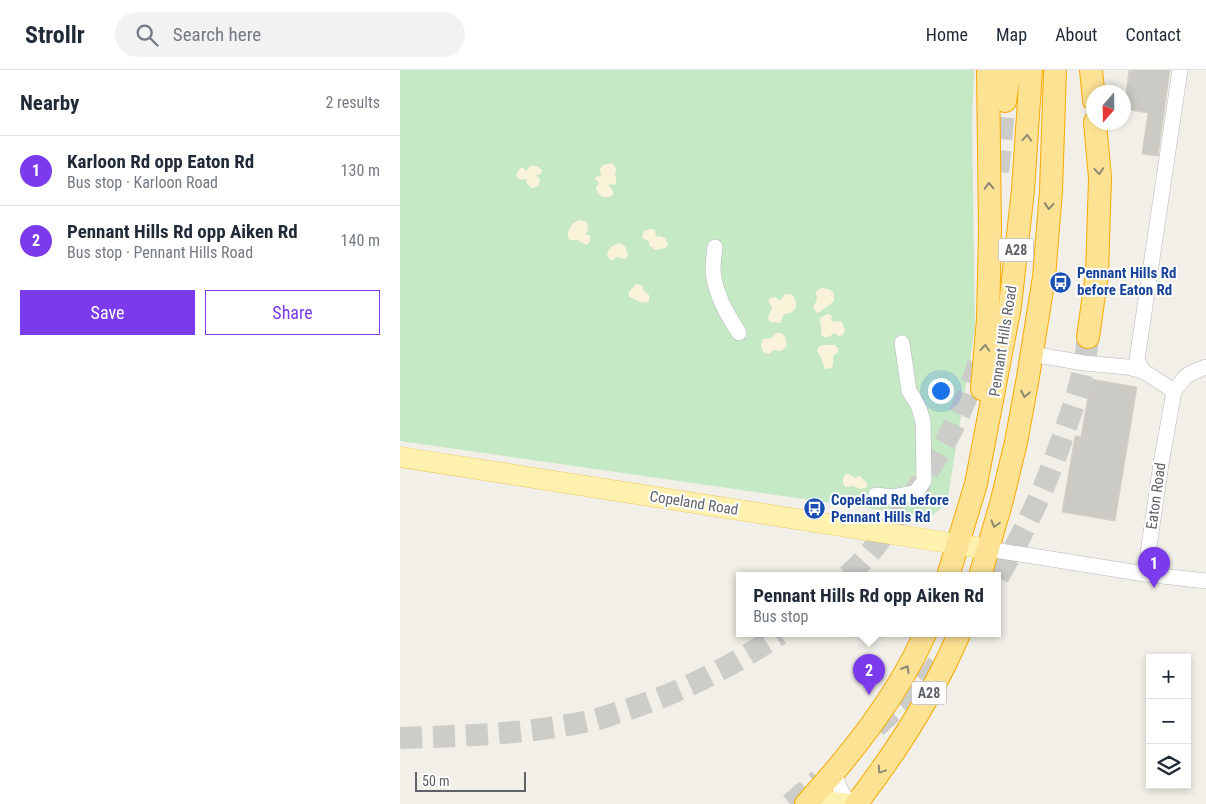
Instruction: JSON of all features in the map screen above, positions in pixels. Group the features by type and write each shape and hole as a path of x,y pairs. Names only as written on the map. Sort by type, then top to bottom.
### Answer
{"highway":[{"path":"976,484 988,319 990,231 988,70"},
{"path":"1004,101 1010,70"},
{"name":"Pennant Hills Road","path":"949,572 976,484 1010,306 1023,190 1031,70"},
{"name":"Pennant Hills Road","path":"981,572 1016,442 1044,277 1050,201 1055,70"},
{"path":"1091,70 1092,85"},
{"path":"1088,337 1097,274 1100,178 1096,130"},
{"name":"A28","path":"806,804 836,770 885,704 924,637"},
{"name":"A28","path":"853,804 905,735 939,677 958,637"}],"main road":[{"name":"Copeland Road","path":"400,457 988,549"},
{"path":"815,804 832,802 853,804"}],"street":[{"path":"1143,372 1137,360 1180,70"},
{"path":"715,248 713,271 718,294 728,316 739,333"},
{"path":"876,495 892,497 915,493 924,482 923,421 918,405 910,391 902,343"},
{"path":"1032,354 1084,363 1127,367 1143,372 1174,391 1184,377 1206,367"},
{"name":"Eaton Road","path":"1145,574 1174,391"},
{"path":"988,549 1206,582"},
{"path":"836,770 836,781 842,795 853,804"}],"green space":[{"path":"400,70 974,70 972,124 975,329 947,503 930,517 400,441"}],"sand":[{"path":"612,163 617,170 615,172 616,182 614,185 608,184 613,191 613,195 605,197 597,191 596,188 599,183 595,177 601,176 600,169 603,165"},
{"path":"530,166 537,166 542,170 541,174 536,175 540,179 539,185 534,188 531,188 526,182 527,179 521,180 516,175 520,168 526,171"},
{"path":"580,220 585,221 588,225 588,230 585,234 590,236 590,239 586,245 578,240 570,240 568,237 570,228"},
{"path":"655,230 656,237 665,238 668,244 666,248 655,250 649,245 649,241 642,238 644,231"},
{"path":"620,243 625,246 628,255 625,259 617,257 611,261 607,256 609,249"},
{"path":"636,284 643,286 643,290 649,295 649,301 642,302 629,296 629,292"},
{"path":"821,288 829,289 834,293 834,301 817,313 813,307 817,300 816,292"},
{"path":"785,294 791,294 794,297 796,307 792,312 784,314 780,323 770,322 768,318 772,308 768,301 775,297 780,301"},
{"path":"827,314 832,315 831,320 834,322 842,322 845,330 843,335 839,336 834,333 829,337 824,337 821,335 820,318"},
{"path":"776,333 781,333 785,336 787,346 781,351 773,350 769,354 763,352 761,345 763,339 772,338"},
{"path":"823,345 835,345 838,348 838,352 833,356 831,368 825,369 817,351"},
{"path":"846,474 854,478 860,476 867,483 867,487 861,489 853,486 846,487 843,484 843,478"}],"building":[{"path":"1129,70 1170,70 1158,156 1142,154 1148,113 1131,110 1131,85 1127,85"},
{"path":"1091,379 1137,387 1115,521 1062,512 1075,436 1081,437"}],"tunnel":[{"path":"998,172 1005,101"},
{"path":"1001,572 1044,487 1073,407 1085,361 1088,337"},
{"path":"852,572 882,538 933,464 966,398 981,352"},
{"path":"400,738 519,732 598,719 644,704 685,687 724,668 775,637"},
{"path":"876,727 923,683 940,661"},
{"path":"790,804 819,780"}],"place":[{"name":"Pennant Hills Rd before Eaton Rd","path":"1061,282"},
{"name":"Copeland Rd before Pennant Hills Rd","path":"815,509"},
{"name":"Karloon Rd opp Eaton Rd","path":"1154,588"},
{"name":"Pennant Hills Rd opp Aiken Rd","path":"869,695"}]}
